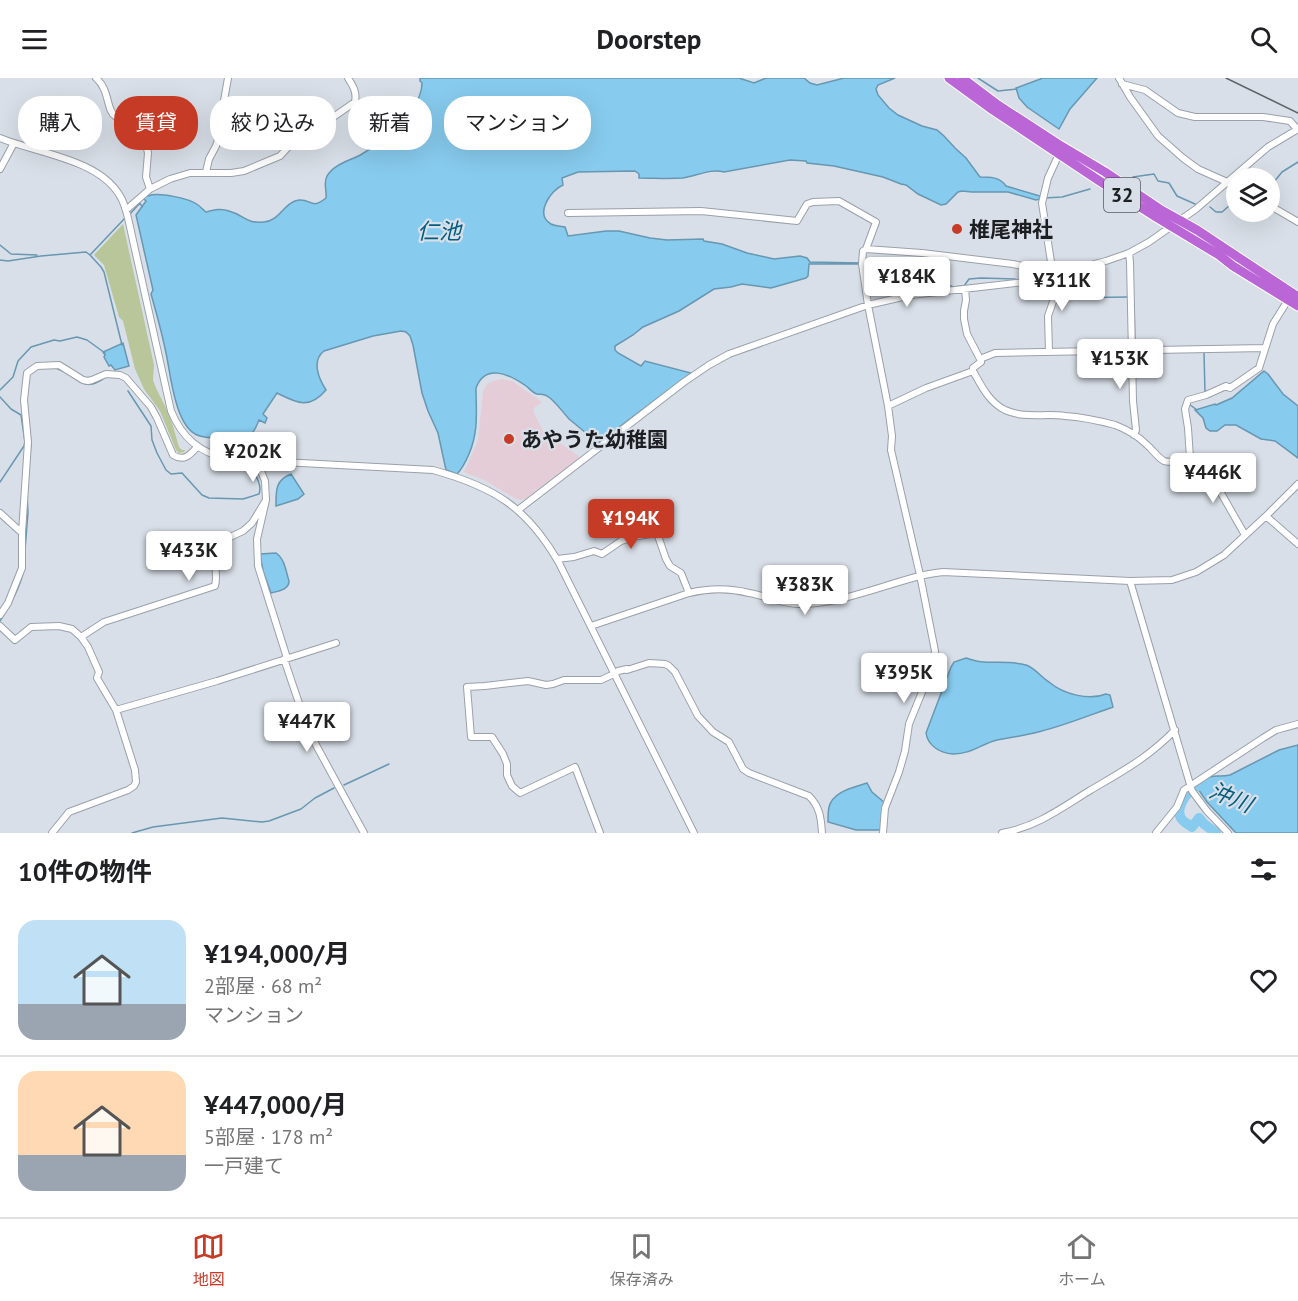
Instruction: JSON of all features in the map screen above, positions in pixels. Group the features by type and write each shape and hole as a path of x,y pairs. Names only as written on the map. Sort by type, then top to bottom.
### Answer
{"highway":[{"name":"32","path":"949,78 1059,154 1175,224 1233,266 1293,298 1298,306"},
{"name":"32","path":"962,78 998,105 1161,210 1175,224"}],"street":[{"path":"96,78 106,90 112,114 116,118 133,117 138,118 141,122 148,153 146,177 150,189"},
{"path":"206,172 222,126 228,78"},
{"path":"127,214 150,189 170,179 206,172 244,171 280,156 291,144 355,102 355,89 348,78"},
{"path":"1121,81 1145,90 1178,113 1195,117 1263,117 1290,122 1298,129 1268,147 1244,168"},
{"path":"1121,81 1130,98 1158,136 1198,169 1226,181"},
{"path":"0,138 74,162 89,169 112,185 119,193 127,214 171,411 181,431 197,447 215,456 228,459 433,470 463,478 485,488 529,520 557,559 694,833"},
{"path":"0,169 14,143"},
{"path":"1049,352 1048,316 1055,296 1043,198 1048,178 1059,154"},
{"path":"518,510 684,382 709,365 740,350 868,305 911,295 1025,282 1129,253 1175,224 1226,184"},
{"path":"568,213 701,212 797,221 807,204 839,201 876,222 866,249 863,251 862,263 888,406 892,436 891,450 935,651 933,665 909,724 905,752 885,808 883,833"},
{"path":"1280,211 1298,222"},
{"path":"866,249 1013,264 1039,270 1041,278"},
{"path":"1129,253 1133,401 1136,430 1134,435"},
{"path":"888,406 926,388 974,371 974,368 981,362 967,334 964,319 965,289"},
{"path":"1190,458 1185,409 1188,400 1226,386 1230,388 1259,368 1273,324 1293,298"},
{"path":"980,359 995,353 1265,348"},
{"path":"0,615 8,603 22,568 28,442 25,410 27,373 34,368 54,364 88,381 106,374 120,375 126,378 154,413 173,455 182,459 186,458 197,447"},
{"path":"974,371 983,390 993,402 1014,413 1064,415 1113,425 1147,444 1163,460 1196,459 1217,486 1245,535"},
{"path":"255,461 265,481 266,500 257,539 258,566 285,659 304,718 316,745 364,833"},
{"path":"591,626 689,592 706,589 749,593 784,603 797,604 832,600 868,592 920,575 943,572 1130,581 1172,580 1196,572 1224,555 1298,484"},
{"path":"81,637 104,622 215,586 214,551 252,523 266,500"},
{"path":"0,513 22,533"},
{"path":"1266,516 1298,544"},
{"path":"557,559 594,551 602,554 621,540 657,533 666,559 670,566 681,573 689,592"},
{"path":"1130,581 1190,785 1195,796 1228,833"},
{"path":"0,626 15,640 31,627 65,627 72,629 81,637 99,672 97,678 116,710 135,770 134,786 69,812 52,833"},
{"path":"116,710 336,643"},
{"path":"600,833 574,767 520,793 512,786 503,754 492,737 471,737 466,687 528,681 546,685 564,680 601,680 618,671 649,663 665,664 675,672 698,716 713,732 729,742 743,768 749,773 809,796 816,803 821,816 822,833"},
{"path":"1156,833 1177,807 1184,790 1190,785 1276,730 1298,724"},
{"path":"1002,833 1025,828 1057,812 1147,756 1175,730"}],"shaded area":[{"path":"501,379 512,381 542,402 534,408 534,413 544,433 580,457 521,500 464,472 478,440 483,391 487,384"}],"green space":[{"path":"123,224 154,365 153,380 173,426 179,447 185,450 184,452 179,453 176,450 160,411 144,389 135,369 123,321 119,317 104,265 94,255"}],"water":[{"name":"仁池","path":"420,78 739,78 754,83 766,78 804,78 817,85 844,78 895,78 878,85 876,89 889,108 898,115 922,126 937,130 966,158 980,177 998,179 1006,186 1040,196 1040,199 1036,200 1008,192 962,191 946,204 941,205 918,194 906,185 883,177 834,166 790,160 683,178 639,178 639,174 635,171 578,172 562,178 563,185 549,197 544,209 546,220 553,225 565,227 568,236 619,231 667,240 703,239 774,259 800,256 807,258 810,262 859,264 809,264 806,278 771,288 742,284 714,289 679,311 643,327 615,346 618,353 641,366 645,361 691,373 598,443 569,419 548,396 536,393 505,375 491,373 480,380 476,388 476,429 467,459 457,474 446,470 438,433 422,393 413,345 410,336 401,331 373,336 324,351 317,365 326,390 314,400 303,403 277,393 263,414 267,418 265,423 259,420 252,434 246,438 231,442 230,439 197,435 190,430 179,412 151,294 153,290 136,215 146,201 143,198 147,195 173,196 194,202 206,212 226,210 258,222 269,221 294,201 317,203 326,198 325,181 330,172 338,165 368,150 432,150 432,96 419,96 422,83"},
{"path":"1043,78 1097,78 1070,109 1059,129 1027,107 1019,98 1016,88"},
{"path":"123,343 129,366 115,370 111,365 109,366 103,352"},
{"path":"1264,371 1283,394 1298,406 1298,458 1275,441 1261,439 1236,425 1225,425 1217,431 1210,431 1206,428 1203,418 1195,410 1232,398"},
{"path":"291,474 304,494 298,499 276,506 279,483"},
{"path":"276,553 283,562 289,584 280,591 271,593 260,554"},
{"path":"966,658 980,662 1026,665 1069,693 1092,697 1110,695 1113,707 1044,731 997,740 971,751 953,754 944,752 929,742 926,733 951,667 954,662"},
{"path":"1298,745 1298,833 1236,833 1198,789 1204,784 1202,780 1206,778 1230,775 1279,750"},
{"path":"867,783 872,792 885,803 882,830 856,830 828,822 829,807 835,797 844,791"}],"waterway":[{"path":"978,78 998,91 1017,89"},
{"path":"1280,174 1298,162"},
{"path":"1133,177 1154,174 1158,181 1169,183 1177,196 1195,204"},
{"path":"1044,198 1062,197 1090,189"},
{"path":"130,214 140,203 142,207"},
{"path":"1210,207 1216,212 1222,212 1226,209"},
{"path":"0,260 86,252 90,255 126,217"},
{"path":"0,245 11,254 37,255"},
{"path":"90,255 104,272 122,345"},
{"path":"863,263 921,271 931,281 953,287 964,286 969,279 1015,279"},
{"path":"1032,286 1040,293 1051,296"},
{"path":"1057,298 1128,297"},
{"path":"1134,302 1135,346"},
{"path":"0,390 13,377 18,361 31,347 54,340 77,337 87,340 105,353"},
{"path":"1136,354 1150,353"},
{"path":"1204,353 1205,393"},
{"path":"56,368 65,372"},
{"path":"77,380 90,384 103,379"},
{"path":"128,391 151,426 152,440 166,470 171,474 182,473 202,495 209,498 243,499 259,494 259,482 248,462"},
{"path":"0,397 11,409 21,415 25,442 0,482"},
{"path":"1189,404 1197,410"},
{"path":"239,440 246,457"},
{"path":"30,454 31,444"},
{"path":"25,550 27,495"},
{"path":"0,621 11,603 24,569"},
{"path":"344,785 389,764"},
{"name":"沖川","path":"1195,787 1201,785 1215,790"},
{"path":"132,833 153,827 222,818 269,821 301,809 334,788"},
{"name":"沖川","path":"1189,792 1180,806 1181,818 1192,827 1199,818 1216,833"}],"railway":[{"path":"1226,78 1298,113"}],"place":[{"name":"椎尾神社","path":"957,229"},
{"name":"あやうた幼稚園","path":"509,439"}]}
